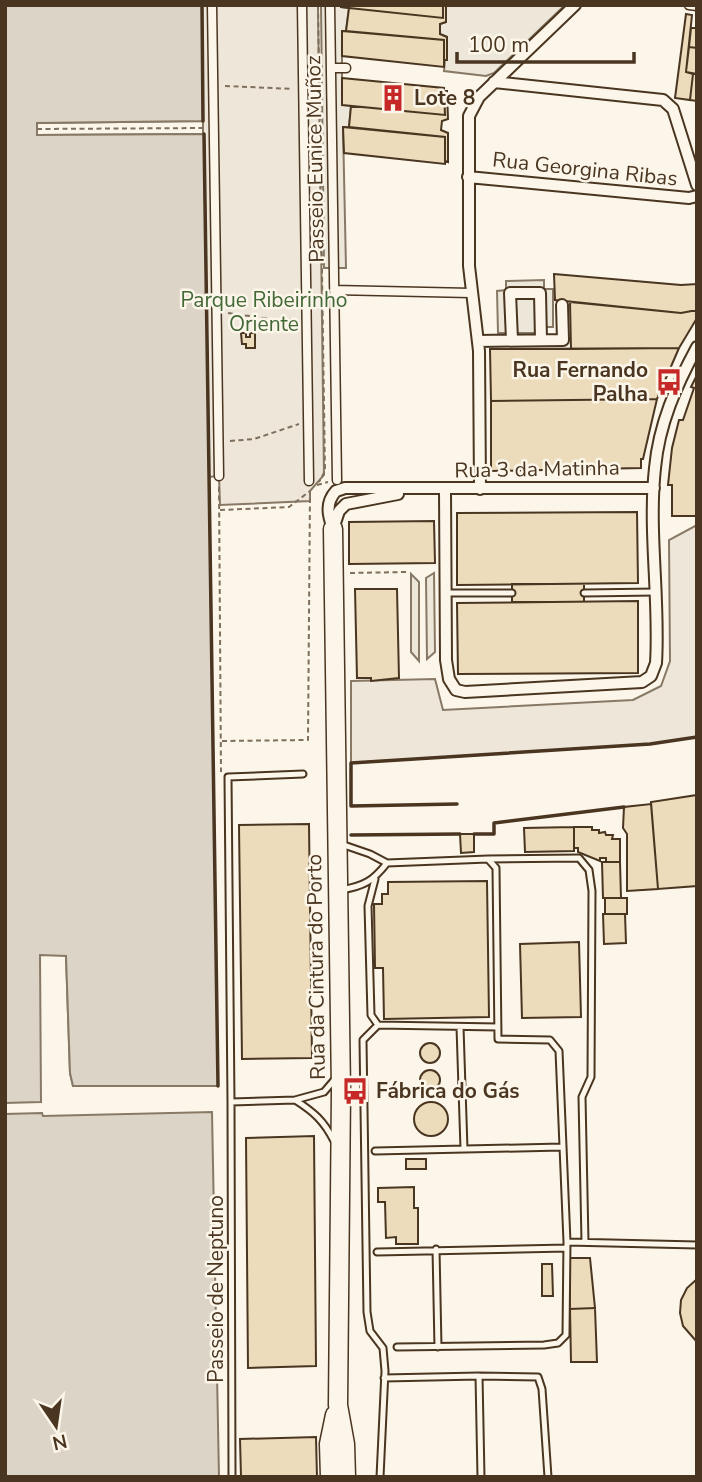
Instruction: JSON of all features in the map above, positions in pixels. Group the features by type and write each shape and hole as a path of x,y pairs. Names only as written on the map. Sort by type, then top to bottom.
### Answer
{"main road":[{"name":"Rua da Cintura do Porto","path":"333,529 341,1071 338,1405 345,1444 346,1477"},
{"name":"Rua da Cintura do Porto","path":"330,1477 329,1444 338,1405"},
{"path":"338,1405 353,1443 357,1477"}],"street":[{"path":"212,5 219,476"},
{"path":"302,5 309,481"},
{"name":"Passeio Eunice Muñoz","path":"330,5 337,480"},
{"path":"480,489 478,341 471,293 469,116 479,97 575,5"},
{"path":"689,5 697,6"},
{"path":"331,68 345,68"},
{"path":"494,82 667,102 673,109 697,185"},
{"name":"Rua Georgina Ribas","path":"468,177 689,198 697,196"},
{"path":"334,290 471,293"},
{"path":"512,340 510,293 540,293 541,340"},
{"path":"478,341 563,340 562,305"},
{"path":"445,490 448,674 454,688 465,692 642,682 651,676 656,663 656,456 676,385 697,347"},
{"name":"Rua 3 da Matinha","path":"333,529 328,506 330,497 336,491 351,488 654,488"},
{"name":"Rua 3 da Matinha","path":"333,529 339,511 346,504 421,490"}],"lane":[{"path":"584,593 656,592"},
{"path":"446,593 512,593"},
{"name":"Passeio de Neptuno","path":"232,1477 232,1102 228,777 303,774"},
{"path":"337,843 387,863 579,858 589,870 592,891 591,1077 582,1097 585,1242"},
{"path":"397,1347 544,1345 558,1343 566,1335 567,1238 559,1051 550,1040 498,1039 496,868 488,859"},
{"path":"379,1025 371,1015 368,906 375,879 387,863"},
{"path":"338,890 354,888 375,879"},
{"path":"380,1477 383,1348 370,1331 367,1298 363,1040 379,1025 498,1027"},
{"path":"460,1027 464,1149"},
{"path":"232,1102 295,1100 324,1092 332,1086 341,1071"},
{"path":"295,1100 325,1123 340,1153"},
{"path":"375,1151 562,1147"},
{"path":"567,1238 567,1242 697,1245"},
{"path":"377,1252 567,1248"},
{"path":"436,1249 438,1347"},
{"path":"479,1376 481,1477"},
{"path":"384,1378 538,1377 542,1389 548,1477"}],"path":[{"path":"318,5 325,471"},
{"path":"214,86 282,89 332,87"},
{"path":"37,129 203,128"},
{"path":"217,311 270,319 323,319"},
{"path":"219,441 254,439 324,419"},
{"path":"219,476 221,741 308,740 310,491 289,507 220,510"},
{"path":"309,481 319,486 337,480"},
{"path":"334,573 408,572"}],"green space":[{"name":"Parque Ribeirinho Oriente","path":"13,5 318,5 324,475 310,491 310,501 220,505 219,476 208,477 218,1086 73,1086 70,1073 66,956 5,37","holes":["203,121 203,134 37,135 37,123"]},
{"path":"697,525 697,737 650,744 351,763 351,681 435,679 443,710 633,700 661,686 670,661 669,540"}],"shaded area":[{"path":"5,5 202,5 203,121 37,123 37,135 204,134 218,1086 73,1086 70,1073 66,956 40,955 41,1102 5,1103"},
{"path":"321,5 341,5 349,8 346,31 342,31 342,104 351,106 349,127 343,127 346,268 324,268"},
{"path":"446,5 565,5 494,73 486,76 444,71 447,37 440,34 440,24 446,22"},
{"path":"544,280 544,289 507,290 507,333 498,333 497,291 506,290 506,281"},
{"path":"544,289 553,289 553,327 544,327"},
{"path":"515,296 536,296 536,333 516,333"},
{"path":"434,573 435,652 427,659 426,578"},
{"path":"411,574 419,582 419,661 411,652"},
{"path":"212,1112 219,1477 5,1477 5,1114 42,1113 43,1116"}],"building":[{"path":"443,5 443,18 341,7"},
{"path":"443,5 446,5 446,22 440,24 440,34 447,37 447,60 444,60 444,40 346,31 349,8 443,18"},
{"path":"686,14 692,15 686,72 693,74 690,100 675,98"},
{"path":"691,28 697,28 697,48 689,47"},
{"path":"342,31 444,40 444,67 342,56"},
{"path":"689,47 697,48 697,74 686,72"},
{"path":"693,74 697,74 697,101 690,100"},
{"name":"Lote 8","path":"342,78 444,88 445,115 342,105"},
{"path":"444,91 447,91 448,119 442,121 441,130 448,133 448,162 445,161 445,137 349,127 351,106 445,115"},
{"name":"Lote 8","path":"343,127 445,137 445,164 344,153"},
{"path":"554,274 681,285 697,284 697,310 681,313 555,300"},
{"path":"570,302 681,313 697,310 697,318 679,348 571,349"},
{"path":"241,333 250,337 250,333 255,333 255,348 246,348 246,344 242,344"},
{"path":"679,348 657,399 491,401 490,349"},
{"path":"697,375 697,516 672,516 672,485 668,485 672,448 679,420 683,420 694,388 691,387"},
{"path":"657,399 641,468 491,471 491,401"},
{"path":"637,512 638,583 457,585 457,513"},
{"path":"434,521 435,563 349,564 349,522"},
{"path":"512,584 584,584 584,602 512,602"},
{"path":"355,589 397,589 399,678 371,681 371,678 357,678"},
{"path":"638,601 638,673 458,674 457,603"},
{"path":"697,795 697,886 658,889 651,802"},
{"path":"651,804 658,889 627,891 624,807"},
{"path":"309,824 312,1058 242,1059 239,825"},
{"path":"574,827 592,827 592,830 599,830 599,833 613,835 612,839 620,839 620,862 606,862 606,858 600,858 600,861 578,852 578,848 574,848"},
{"path":"574,827 574,851 525,852 524,828"},
{"path":"460,834 474,834 474,852 461,853"},
{"path":"602,862 620,862 621,898 603,898"},
{"path":"487,881 489,1017 384,1019 383,968 375,968 374,904 382,904 382,894 388,894 388,882"},
{"path":"605,898 627,898 627,914 605,914"},
{"path":"603,914 625,914 626,943 604,944"},
{"path":"579,942 581,1017 522,1018 520,944"},
{"path":"430,1043 437,1046 440,1053 437,1060 430,1063 423,1060 420,1053 423,1046"},
{"path":"430,1070 437,1073 440,1080 437,1087 430,1090 423,1087 420,1080 423,1073"},
{"path":"431,1102 443,1107 448,1119 443,1131 431,1136 419,1131 414,1119 419,1107"},
{"path":"314,1136 316,1366 248,1368 246,1138"},
{"path":"406,1159 426,1159 426,1169 406,1169"},
{"path":"414,1187 414,1208 418,1208 418,1244 396,1244 396,1237 386,1238 385,1202 378,1202 378,1188"},
{"path":"569,1258 590,1258 595,1308 570,1309"},
{"path":"542,1264 552,1264 553,1296 542,1296"},
{"path":"697,1279 697,1342 683,1326 680,1313 681,1300 687,1288"},
{"path":"595,1308 597,1362 571,1362 570,1309"},
{"path":"316,1437 317,1477 241,1477 240,1439"}],"wall":[{"path":"202,5 203,121"},
{"path":"204,134 218,1086"},
{"path":"457,804 351,806 351,763 650,744 697,737"},
{"path":"474,834 494,834 494,823 624,807"},
{"path":"351,835 460,834"}],"place":[{"name":"Lote 8","path":"393,98"},
{"name":"Rua Fernando Palha","path":"669,382"},
{"name":"Fábrica do Gás","path":"355,1091"}]}
